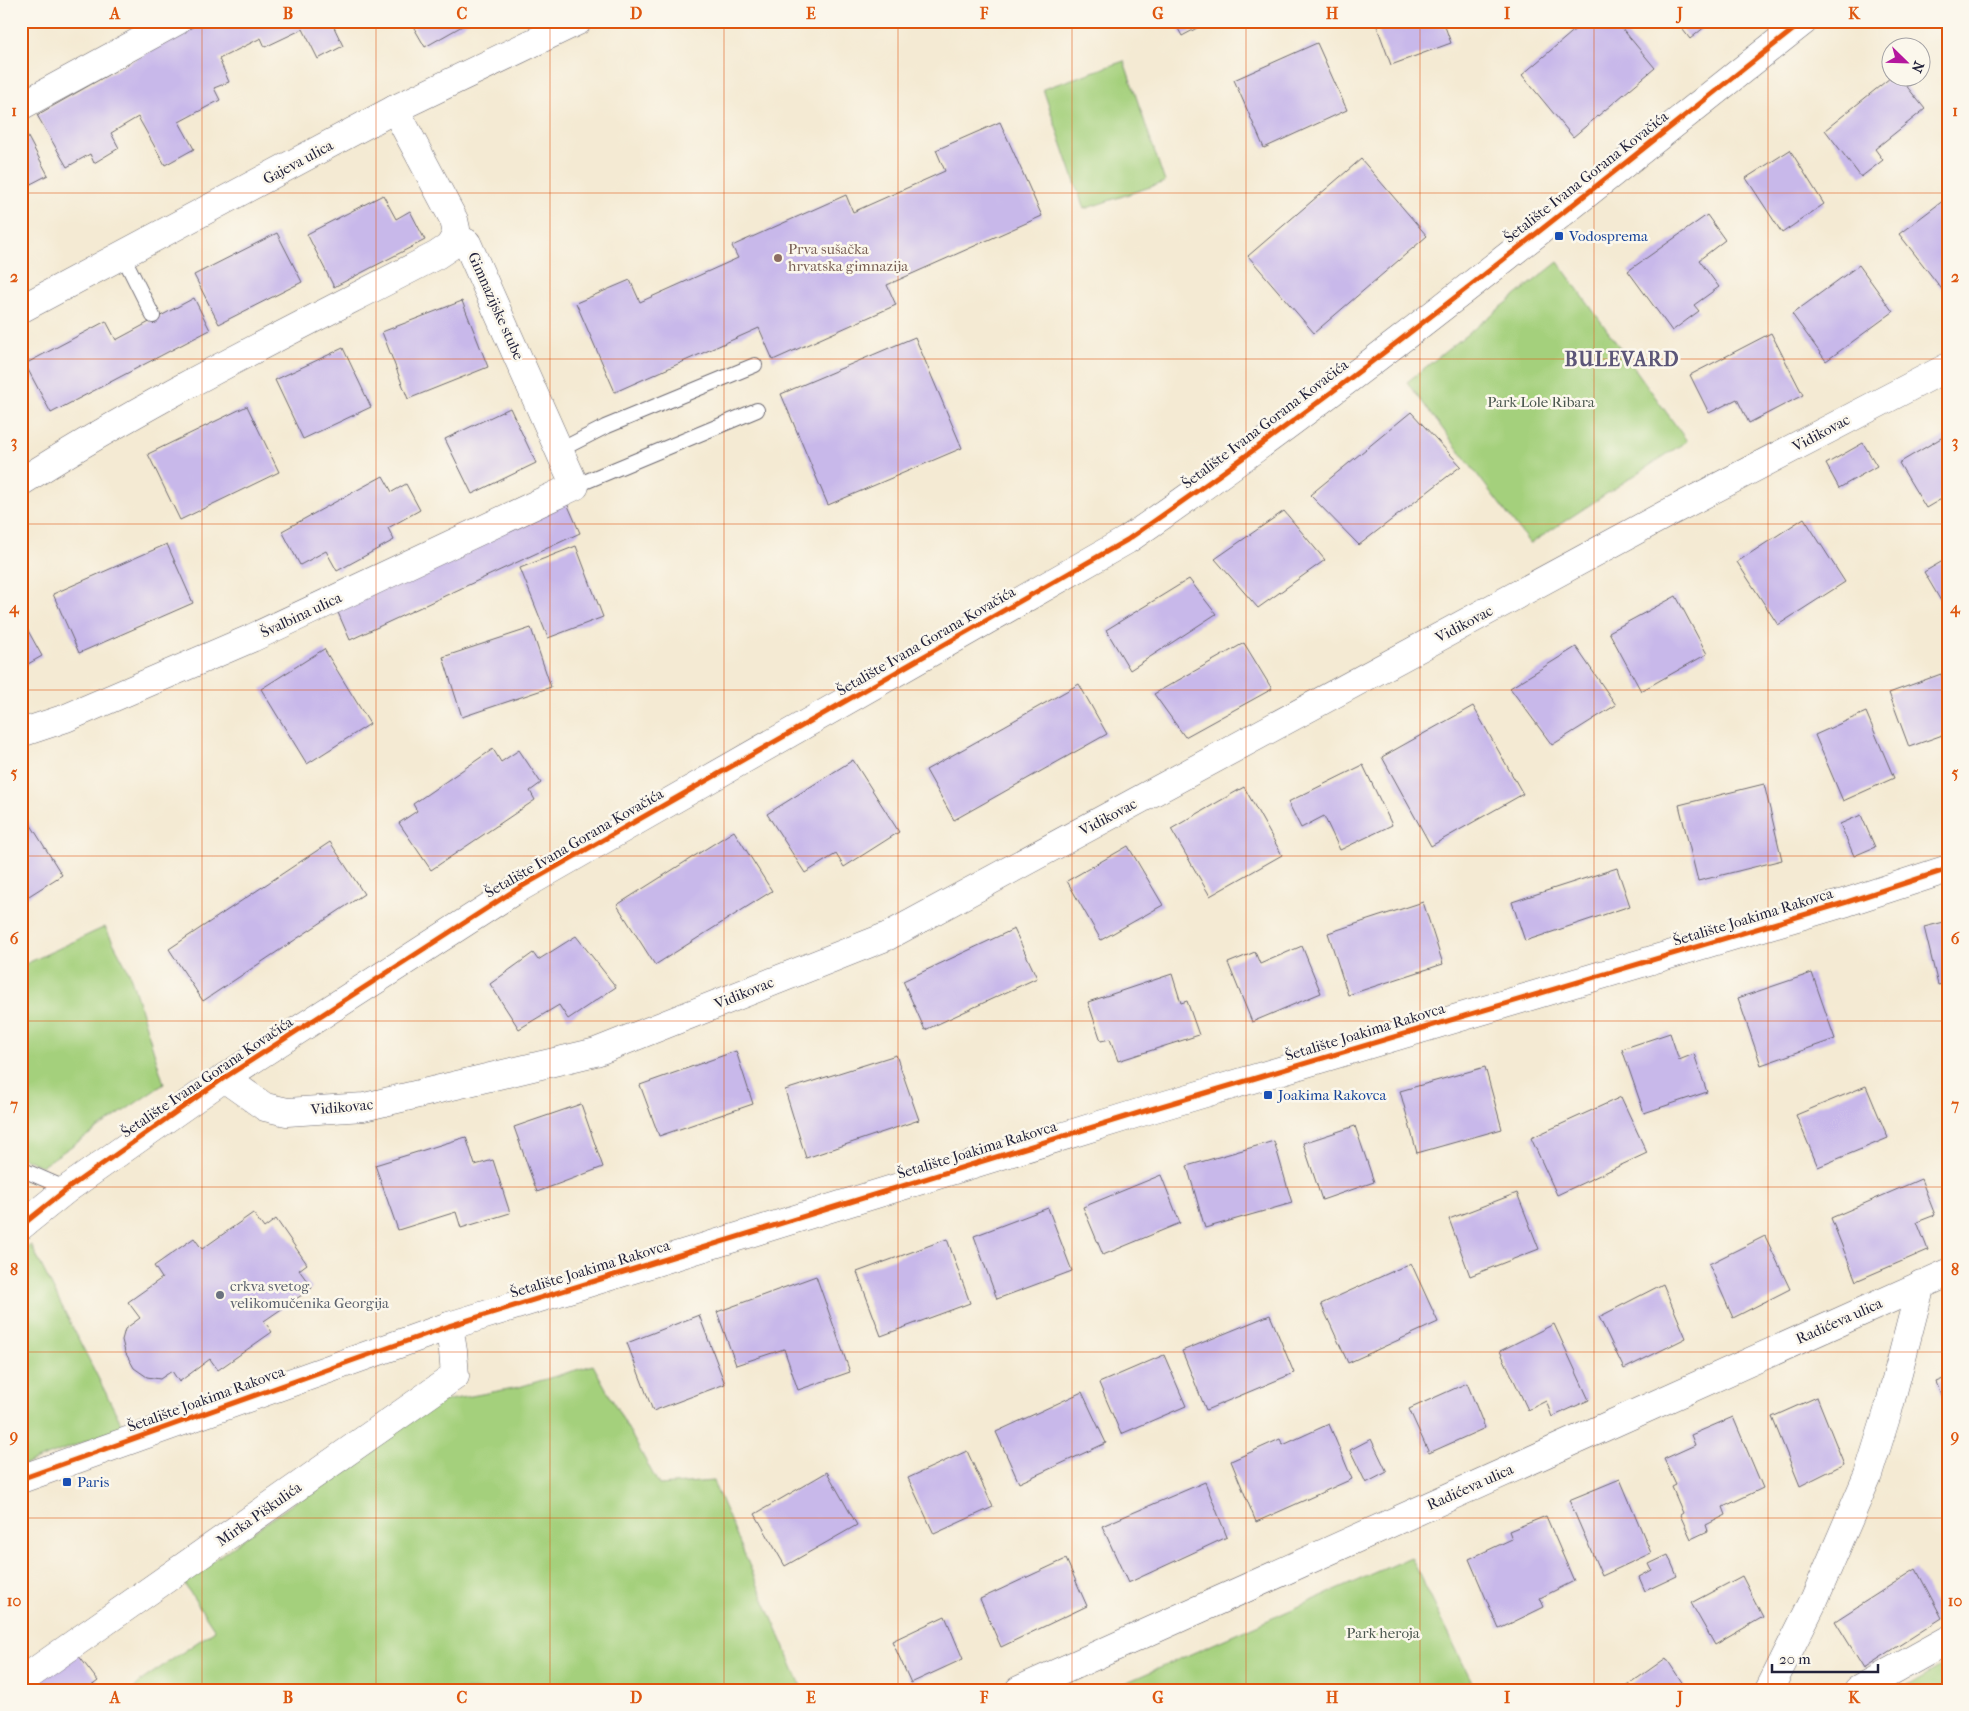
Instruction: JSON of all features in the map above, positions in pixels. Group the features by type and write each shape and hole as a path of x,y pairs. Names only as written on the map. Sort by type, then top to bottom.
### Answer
{"street":[{"path":"21,106 177,21"},
{"name":"Gajeva ulica","path":"21,310 395,109 578,21"},
{"name":"Šetalište Ivana Gorana Kovačića","path":"21,1226 67,1189 224,1078 512,892 1127,540 1210,482 1358,371 1804,21"},
{"name":"Gimnazijske stube","path":"395,109 454,220 455,237 467,243 575,486"},
{"path":"21,482 60,457 210,373 437,255 449,247 455,237"},
{"name":"Vidikovac","path":"224,1078 265,1108 287,1112 364,1107 596,1052 888,936 1668,514 1948,367"},
{"name":"Švalbina ulica","path":"21,733 66,718 252,638 575,486"},
{"name":"Šetalište Joakima Rakovca","path":"21,1479 449,1326 1145,1111 1847,902 1948,869"},
{"name":"Radićeva ulica","path":"1019,1690 1948,1273"},
{"path":"1769,1690 1814,1600 1868,1475 1888,1411 1921,1284"},
{"name":"Mirka Piškulića","path":"21,1681 455,1376 454,1351 449,1326"},
{"path":"1858,1690 1948,1640"}],"lane":[{"path":"122,256 153,316"},
{"path":"560,450 605,427 755,365"},
{"path":"575,486 757,410"},
{"path":"21,1169 67,1189"}],"green space":[{"path":"1124,61 1165,182 1084,209 1043,89"},
{"name":"Park Lole Ribara","path":"1558,262 1687,441 1530,544 1407,382"},
{"path":"105,927 129,972 164,1084 42,1166 21,1157 21,966"},
{"path":"31,1245 123,1427 21,1466 21,1252"},
{"path":"593,1365 659,1485 713,1481 803,1690 133,1690 141,1681 215,1630 183,1582 434,1403 519,1387"},
{"name":"Park heroja","path":"1411,1557 1476,1690 1109,1690"},
{"path":"1948,1662 1948,1690 1900,1690"}],"building":[{"path":"203,21 331,21 343,46 318,59 303,29 265,47 261,38 219,59 229,82 214,88 220,100 179,122 194,149 165,165 138,117 111,133 119,148 94,163 90,154 67,167 37,115"},
{"path":"410,21 471,21 425,47"},
{"path":"1174,21 1210,21 1182,36"},
{"path":"1375,21 1443,21 1451,43 1391,65"},
{"path":"1585,21 1616,21 1655,68 1573,137 1522,75"},
{"path":"1676,21 1712,21 1690,39"},
{"path":"1317,43 1347,110 1264,148 1234,80"},
{"path":"1882,84 1882,88 1908,88 1925,109 1875,149 1883,160 1861,177 1825,130"},
{"path":"1000,122 1042,216 887,285 896,305 773,360 759,328 615,392 576,303 630,280 640,302 738,258 732,246 846,195 853,212 945,171 936,150"},
{"path":"21,124 48,175 21,189"},
{"path":"1790,150 1824,204 1782,233 1746,178"},
{"path":"1361,159 1427,236 1314,333 1248,256"},
{"path":"383,195 396,219 410,211 425,240 334,287 307,234"},
{"path":"1948,197 1948,297 1899,234"},
{"path":"1707,215 1725,240 1699,260 1719,287 1694,305 1699,311 1672,331 1628,271"},
{"path":"277,233 302,282 219,324 194,275"},
{"path":"1859,265 1893,312 1826,361 1792,314"},
{"path":"194,298 210,330 51,413 25,364 106,321 116,340"},
{"path":"462,301 488,367 408,399 382,332"},
{"path":"1771,333 1803,395 1749,423 1737,399 1709,413 1690,375"},
{"path":"915,337 962,448 828,505 781,394"},
{"path":"343,348 371,407 303,439 275,380"},
{"path":"247,406 279,472 180,520 148,454"},
{"path":"510,408 536,463 472,494 445,439"},
{"path":"1411,412 1461,466 1359,545 1310,495"},
{"path":"1948,434 1948,495 1926,508 1899,463"},
{"path":"1863,443 1877,466 1839,488 1826,464"},
{"path":"383,476 392,492 406,484 420,510 388,528 394,540 337,571 326,551 300,565 282,531"},
{"path":"566,501 580,533 350,640 336,608"},
{"path":"1284,511 1325,560 1258,608 1215,559"},
{"path":"1804,518 1845,582 1778,625 1737,562"},
{"path":"167,544 193,603 79,653 53,594"},
{"path":"576,546 603,617 548,638 520,568"},
{"path":"1948,558 1948,613 1924,572"},
{"path":"1189,579 1216,614 1130,670 1106,630"},
{"path":"1676,596 1707,654 1641,691 1609,632"},
{"path":"21,618 42,656 21,668"},
{"path":"531,628 551,687 462,717 443,657"},
{"path":"1244,643 1272,689 1185,737 1154,694"},
{"path":"1576,647 1616,705 1552,745 1510,688"},
{"path":"324,649 370,724 307,764 261,689"},
{"path":"1941,674 1948,691 1948,733 1909,747 1889,693"},
{"path":"1079,684 1107,734 954,820 926,770"},
{"path":"1473,706 1523,794 1431,846 1382,757"},
{"path":"1866,712 1894,778 1843,801 1815,735"},
{"path":"493,749 501,762 519,750 541,783 530,791 535,800 431,870 399,823 417,811 413,804"},
{"path":"853,760 899,832 844,867 836,854 805,873 767,814"},
{"path":"1363,765 1392,825 1340,850 1324,816 1301,828 1288,802"},
{"path":"1764,784 1782,860 1698,881 1679,805"},
{"path":"1244,787 1282,855 1210,896 1171,829"},
{"path":"21,809 62,875 21,901"},
{"path":"1861,815 1875,847 1854,856 1840,824"},
{"path":"734,831 772,891 655,965 617,905"},
{"path":"330,842 364,894 203,1001 169,949"},
{"path":"1128,846 1163,905 1101,940 1067,881"},
{"path":"1617,868 1630,906 1525,941 1512,902"},
{"path":"1423,902 1443,964 1348,995 1328,933"},
{"path":"1948,921 1948,983 1938,985 1924,927"},
{"path":"1014,929 1037,978 925,1030 903,981"},
{"path":"576,936 616,987 568,1019 559,1005 519,1029 490,984 533,953 538,960"},
{"path":"1302,946 1321,993 1252,1022 1228,963 1255,952 1260,964"},
{"path":"1812,973 1835,1039 1761,1065 1738,998"},
{"path":"1172,974 1181,1003 1187,1001 1199,1035 1118,1061 1110,1039 1101,1041 1088,1002"},
{"path":"1670,1033 1679,1060 1694,1054 1707,1092 1644,1113 1622,1049"},
{"path":"736,1051 753,1104 659,1136 640,1085"},
{"path":"896,1055 919,1120 806,1158 785,1090"},
{"path":"1485,1067 1502,1129 1417,1153 1400,1091"},
{"path":"1866,1086 1888,1138 1818,1167 1796,1115"},
{"path":"1621,1097 1647,1153 1557,1195 1531,1138"},
{"path":"581,1104 603,1167 537,1192 514,1127"},
{"path":"1355,1126 1374,1182 1322,1200 1303,1143"},
{"path":"466,1137 475,1165 493,1160 510,1213 461,1228 456,1212 398,1230 375,1165"},
{"path":"1274,1141 1292,1203 1205,1228 1187,1166"},
{"path":"1161,1175 1180,1223 1103,1255 1083,1207"},
{"path":"1921,1179 1935,1215 1917,1222 1928,1250 1856,1281 1831,1218"},
{"path":"1517,1193 1539,1249 1470,1276 1449,1219"},
{"path":"1048,1208 1072,1271 997,1299 974,1236"},
{"name":"crkva svetog velikomučenika Georgija","path":"253,1213 264,1228 276,1219 307,1264 299,1270 312,1288 264,1321 272,1332 218,1370 210,1359 179,1382 172,1371 160,1379 147,1377 134,1368 125,1352 122,1340 125,1329 140,1318 128,1302 162,1278 154,1266 194,1238 202,1249"},
{"path":"1765,1236 1790,1289 1733,1318 1709,1264"},
{"path":"947,1239 970,1303 881,1336 857,1272"},
{"path":"1411,1263 1438,1322 1348,1363 1321,1304"},
{"path":"816,1276 850,1372 798,1390 784,1349 736,1365 717,1312"},
{"path":"1663,1284 1686,1338 1624,1369 1599,1317"},
{"path":"699,1315 725,1384 653,1411 627,1343"},
{"path":"1270,1315 1294,1373 1206,1410 1182,1351"},
{"path":"1554,1324 1589,1400 1552,1417 1546,1401 1528,1410 1500,1351"},
{"path":"1164,1355 1186,1406 1121,1434 1099,1383"},
{"path":"1948,1377 1948,1412 1936,1382"},
{"path":"1467,1383 1485,1428 1429,1453 1409,1409"},
{"path":"1082,1392 1106,1443 1019,1483 996,1432"},
{"path":"1817,1397 1844,1464 1800,1486 1772,1417"},
{"path":"1733,1417 1763,1488 1723,1507 1726,1515 1706,1525 1708,1531 1691,1539 1680,1515 1683,1513 1672,1487 1676,1485 1664,1459 1695,1445 1691,1435"},
{"path":"1329,1424 1352,1479 1256,1522 1231,1461 1280,1439 1283,1445"},
{"path":"1371,1439 1387,1472 1366,1483 1350,1450"},
{"path":"967,1451 993,1507 934,1534 908,1478"},
{"path":"827,1472 857,1525 785,1566 755,1514"},
{"path":"1620,1479 1651,1553 1602,1576 1569,1500"},
{"path":"1205,1482 1227,1537 1128,1583 1102,1526"},
{"path":"1546,1516 1574,1581 1540,1598 1544,1607 1499,1629 1469,1559 1512,1539 1509,1531"},
{"path":"1668,1555 1677,1576 1645,1591 1639,1577 1652,1570 1649,1564"},
{"path":"1066,1559 1087,1606 1001,1647 980,1599"},
{"path":"1916,1569 1942,1618 1864,1668 1835,1621"},
{"path":"1742,1576 1763,1617 1715,1645 1691,1603"},
{"path":"945,1616 963,1659 911,1683 892,1641"},
{"path":"75,1651 98,1681 86,1690 21,1690"},
{"path":"1666,1658 1687,1690 1621,1690"}],"cycle path":[{"path":"21,1226 67,1189 224,1078 512,892 1127,540 1300,416 1470,286 1804,21"},
{"path":"21,1479 449,1326 1145,1111 1847,902 1948,869"}],"place":[{"name":"Vodosprema","path":"1559,236"},
{"name":"Prva sušačka hrvatska gimnazija","path":"778,258"},
{"name":"Joakima Rakovca","path":"1268,1095"},
{"name":"crkva svetog velikomučenika Georgija","path":"220,1295"},
{"name":"Paris","path":"67,1482"}],"district":[{"name":"BULEVARD","path":"1622,359"}]}
